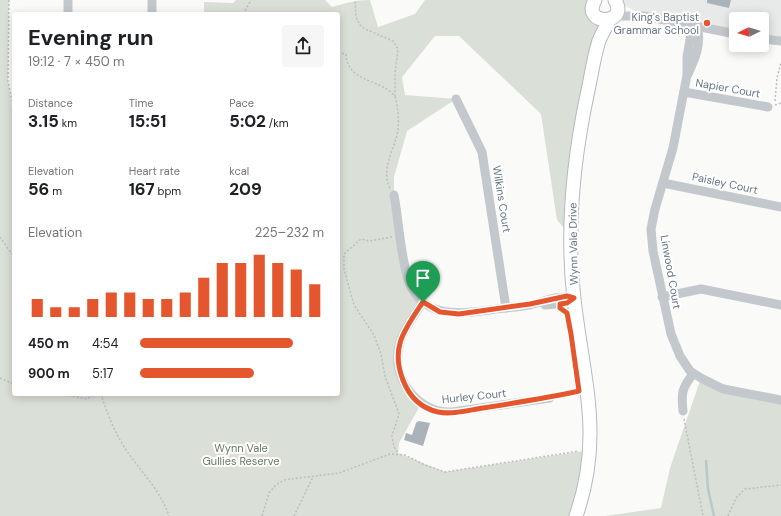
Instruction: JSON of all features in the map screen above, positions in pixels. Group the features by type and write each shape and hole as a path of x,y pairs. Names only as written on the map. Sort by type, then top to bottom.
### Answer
{"main road":[{"name":"Wynn Vale Drive","path":"595,0 592,6 595,16 598,43"},
{"name":"Wynn Vale Drive","path":"576,516 588,475 592,431 590,401 574,298 571,236 573,185 584,112 598,43 614,10"},
{"path":"595,16 602,20 614,10"}],"street":[{"path":"68,0 68,12"},
{"path":"152,0 152,12"},
{"path":"614,10 644,16"},
{"path":"614,10 729,33"},
{"name":"Linwood Court","path":"697,26 691,34 687,57 687,75 673,148 651,229 653,251 662,297 674,346 693,374 723,388 781,400"},
{"path":"769,40 781,41"},
{"name":"Napier Court","path":"684,92 771,106"},
{"name":"Wilkins Court","path":"456,98 482,152 506,308"},
{"name":"Paisley Court","path":"663,183 781,207"},
{"path":"394,195 408,280 416,295 423,302 440,312 450,314 506,308 567,296 574,298"},
{"path":"662,297 701,289 781,305"},
{"name":"Hurley Court","path":"423,302 406,328 400,342 398,352 400,370 406,386 417,401 423,406 436,411 452,412 550,398"},
{"path":"683,411 682,396 685,384 693,374"}],"path":[{"path":"9,0 8,81 12,101"},
{"path":"244,12 251,0"},
{"path":"355,0 356,17 360,25 365,29 393,41 398,49 395,74 398,130 386,175 387,183 394,195"},
{"path":"340,53 346,54 346,60 352,72 364,80 388,90 396,96"},
{"path":"771,106 781,62"},
{"path":"398,453 394,447 392,436 399,414 385,376 381,354 374,335 354,305 344,269 344,254 361,239 370,241 401,236"},
{"path":"0,237 12,254"},
{"path":"0,378 12,383"},
{"path":"550,398 579,391"},
{"path":"71,396 87,399 92,396"},
{"path":"102,396 120,440 164,502 169,516"},
{"path":"683,411 703,516"},
{"path":"262,516 269,493 276,485 284,480 339,473 390,454 398,453 445,472 582,451"},
{"path":"294,516 313,476"},
{"path":"728,516 736,498 745,489 781,485"}],"shaded area":[{"name":"King's Baptist Grammar School","path":"615,0 781,0 781,40 769,39 769,12 729,12 729,33 644,16"}],"green space":[{"name":"Wynn Vale Gullies Reserve","path":"0,0 9,0 8,81 12,107 12,396 340,396 340,12 204,12 204,2 233,3 236,0 325,0 332,7 355,1 370,0 378,27 415,14 425,0 595,0 598,30 571,236 557,220 541,114 459,36 435,36 402,77 405,95 456,99 407,131 394,177 394,195 406,270 423,302 406,328 400,370 421,404 399,443 398,453 445,472 591,450 576,516 0,516"},
{"path":"701,378 781,400 781,516 605,516 661,508 670,468"}],"building":[{"path":"707,0 731,0 729,8 707,3"},
{"path":"419,421 430,423 423,446 404,440 406,433 412,435 416,423"}],"waterway":[{"path":"706,461 708,489 714,516"}],"place":[{"name":"King's Baptist Grammar School","path":"707,23"}],"route":[{"path":"567,296 574,298 567,303 560,304 560,308 567,313 579,391 550,398 466,411 443,413 423,406 411,394 406,386 398,360 400,342 406,328 423,302 440,312 459,314 530,304 567,296"}]}
